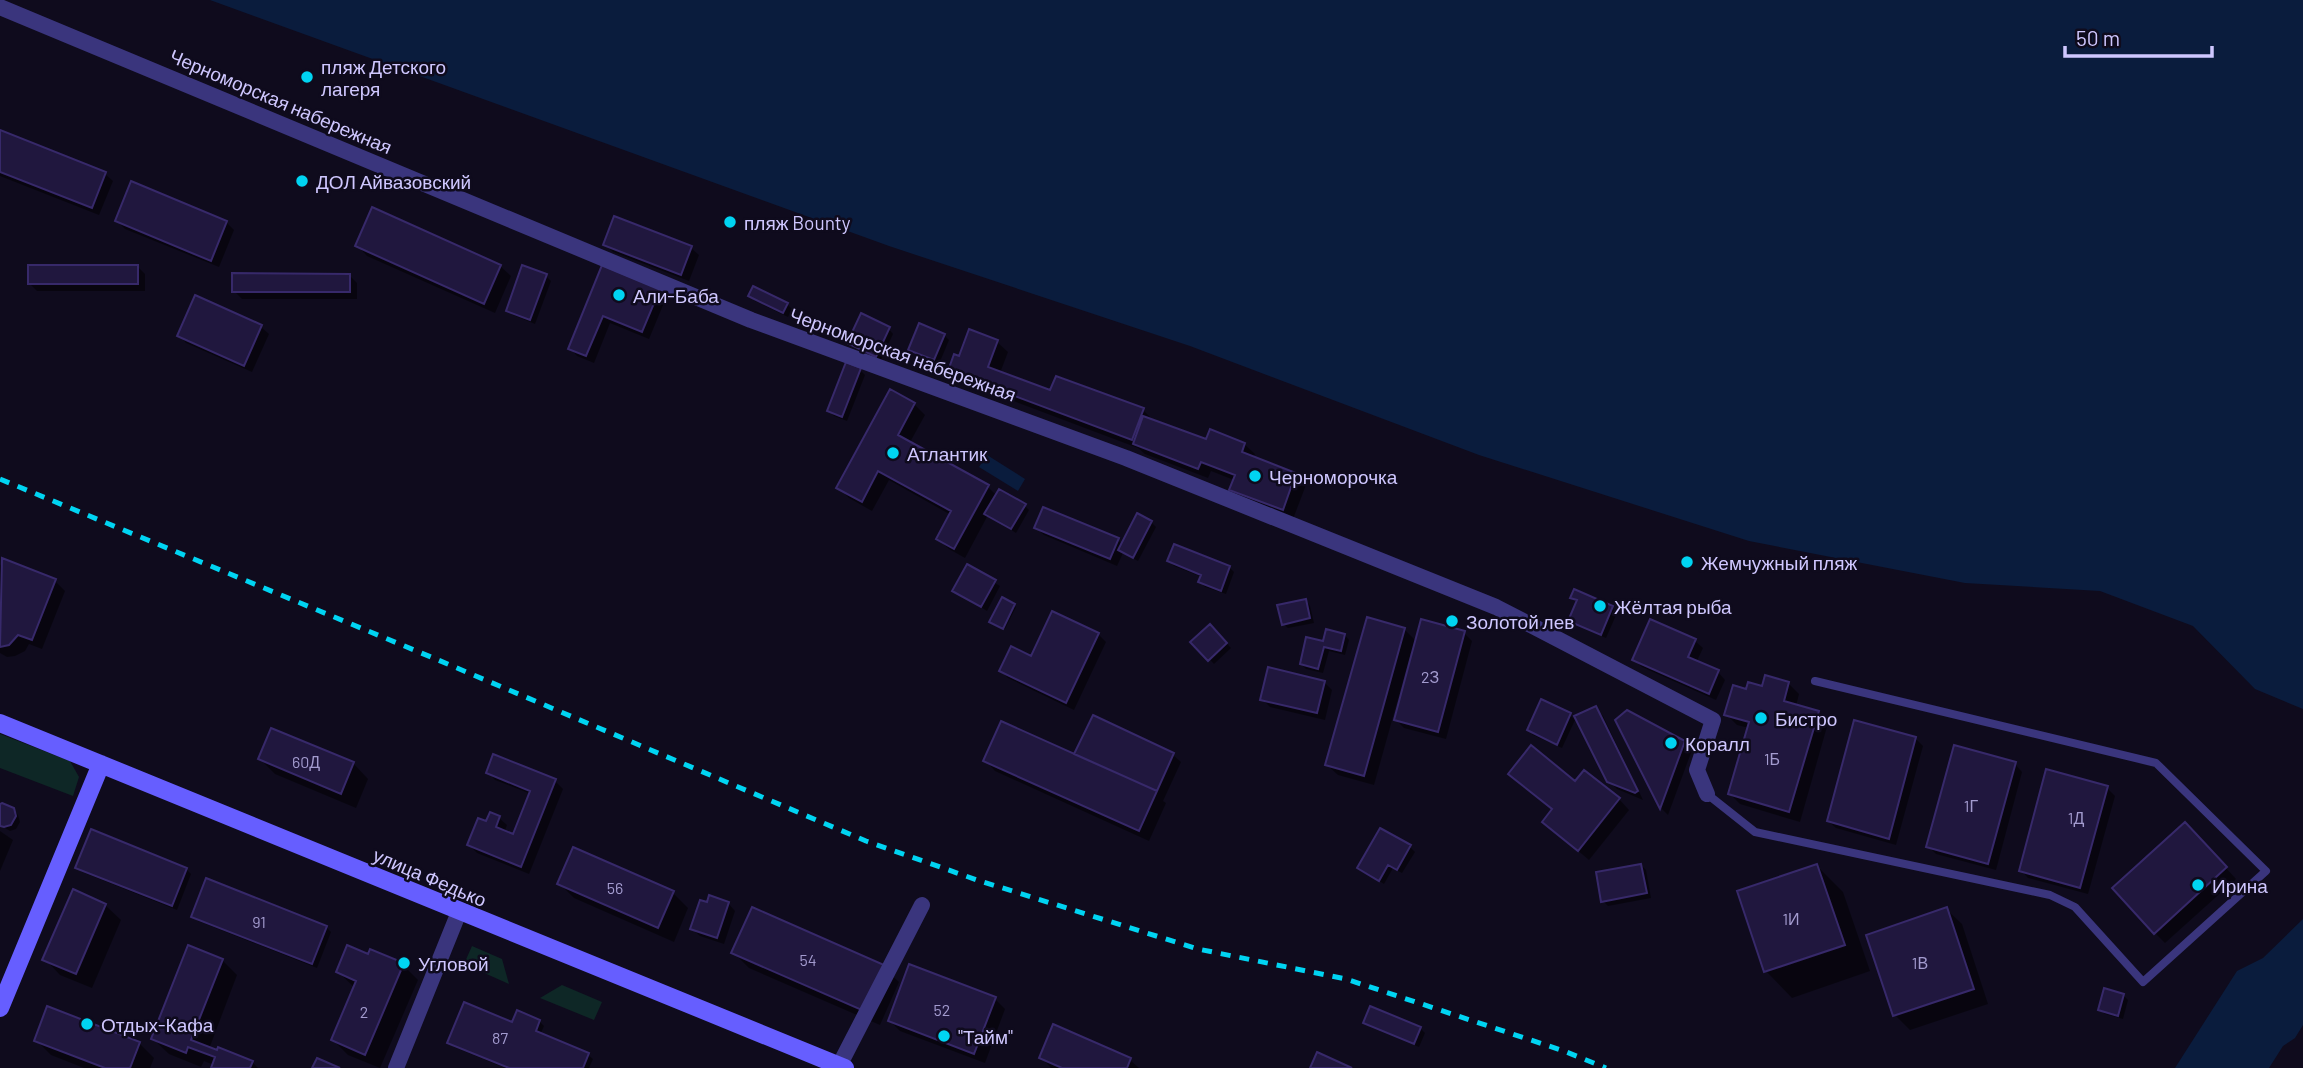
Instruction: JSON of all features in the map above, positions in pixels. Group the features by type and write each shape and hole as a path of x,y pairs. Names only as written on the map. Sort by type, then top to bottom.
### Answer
{"main road":[{"name":"улица Федько","path":"0,723 841,1067"},
{"path":"1,1002 101,764"}],"street":[{"name":"Черноморская набережная","path":"0,7 751,320 1126,458 1496,607 1713,720 1698,770 1707,794"},
{"path":"841,1067 922,905"},
{"path":"396,1068 459,912"}],"lane":[{"path":"1707,794 1755,832 2050,895 2075,907 2143,982 2266,871 2156,763 1815,681"}],"green space":[{"path":"0,734 70,761 79,777 73,796 0,768"},
{"path":"472,946 502,959 509,984 464,964"},
{"path":"562,985 602,1002 594,1020 540,998"}],"water":[{"path":"210,0 2303,0 2303,709 2255,689 2193,626 2100,591 1965,583 1749,541 1479,455 1190,346 889,246"},
{"path":"987,455 1025,479 1018,491 979,467"},
{"path":"2303,919 2303,1025 2295,1038 2283,1046 2269,1068 2175,1068 2237,971 2263,958"}],"building":[{"path":"0,130 106,172 92,208 0,172"},
{"path":"131,181 227,221 211,261 115,221"},
{"path":"372,207 501,265 484,304 355,246"},
{"path":"614,216 692,246 681,275 603,245"},
{"path":"28,265 138,265 138,284 28,284"},
{"path":"522,265 547,274 530,320 506,311"},
{"path":"602,265 660,289 642,332 603,316 586,356 568,349"},
{"path":"232,273 350,274 350,292 232,292"},
{"path":"753,286 788,303 783,313 748,296"},
{"path":"195,295 262,325 244,366 177,336"},
{"path":"861,313 890,327 876,357 847,343"},
{"path":"919,323 945,334 934,360 908,350"},
{"path":"969,329 998,340 988,367 1050,390 1056,376 1144,408 1132,440 948,371 954,354 959,356"},
{"path":"846,362 861,368 842,417 827,411"},
{"name":"Атлантик","path":"890,389 915,403 898,435 989,485 954,549 936,539 951,511 878,471 862,502 836,488"},
{"path":"1143,416 1206,439 1210,429 1245,443 1242,452 1296,473 1283,510 1229,490 1235,475 1201,462 1198,469 1133,444"},
{"path":"999,489 1026,504 1011,529 984,514"},
{"path":"1043,507 1119,538 1110,559 1034,528"},
{"path":"1137,513 1152,521 1133,558 1118,550"},
{"path":"1174,544 1230,566 1221,591 1198,582 1201,575 1167,561"},
{"path":"2,558 56,579 32,640 18,635 9,645 0,647"},
{"path":"967,564 996,580 981,607 952,591"},
{"path":"1574,589 1613,606 1601,635 1568,621 1577,600 1570,598"},
{"path":"1002,597 1015,604 1003,629 989,622"},
{"path":"1306,599 1310,618 1282,625 1277,605"},
{"path":"1052,611 1099,633 1066,703 999,671 1011,646 1031,656"},
{"path":"1367,617 1405,628 1364,776 1325,765"},
{"path":"1421,619 1465,631 1438,732 1394,720"},
{"path":"1650,619 1696,639 1688,657 1719,670 1709,694 1632,660"},
{"path":"1210,624 1227,643 1208,661 1190,642"},
{"path":"1326,629 1345,634 1341,651 1324,647 1318,669 1300,664 1306,637 1323,641"},
{"path":"1268,667 1325,681 1317,713 1260,700"},
{"path":"1765,675 1789,682 1784,701 1819,711 1789,812 1728,794 1749,722 1724,715 1733,685 1746,689 1748,682 1762,686"},
{"path":"1541,699 1571,713 1557,745 1527,730"},
{"path":"1596,706 1638,791 1635,793 1607,782 1574,716"},
{"path":"1627,710 1685,741 1660,809 1615,720"},
{"path":"1093,715 1174,753 1157,791 1074,754"},
{"path":"1854,720 1916,737 1889,839 1827,821"},
{"path":"1001,721 1157,791 1139,831 983,761"},
{"path":"271,728 354,762 341,794 258,759"},
{"path":"1531,745 1575,781 1584,770 1620,798 1578,851 1542,822 1552,809 1508,774"},
{"path":"1954,745 2016,762 1988,864 1926,847"},
{"path":"493,754 556,779 521,867 467,845 478,818 486,821 490,812 500,816 496,827 513,834 530,791 486,773"},
{"path":"2046,769 2108,786 2080,888 2019,871"},
{"path":"2,803 14,808 16,816 11,825 4,827 0,826"},
{"path":"2185,822 2227,867 2154,934 2112,888"},
{"path":"1380,828 1411,845 1397,870 1388,865 1379,881 1357,868"},
{"path":"91,829 187,868 172,906 75,868"},
{"path":"573,847 674,891 658,928 557,884"},
{"path":"1641,864 1647,893 1601,902 1596,872"},
{"path":"1817,864 1845,945 1764,972 1737,891"},
{"path":"206,878 327,926 312,964 191,917"},
{"path":"73,889 106,904 76,974 42,960"},
{"path":"709,895 729,902 717,938 690,929 700,900 707,902"},
{"path":"752,907 884,965 864,1011 731,953"},
{"path":"1947,907 1974,989 1893,1016 1866,935"},
{"path":"188,945 223,959 191,1040 253,1061 250,1068 211,1068 215,1057 188,1047 186,1053 151,1039"},
{"path":"347,945 368,954 370,949 404,963 365,1055 331,1040 356,981 336,972"},
{"path":"909,964 996,997 974,1054 888,1021"},
{"path":"2104,988 2124,994 2118,1016 2098,1010"},
{"path":"464,1002 512,1022 517,1010 540,1020 536,1031 589,1053 583,1068 509,1068 447,1043"},
{"path":"47,1006 140,1042 130,1068 105,1068 34,1041"},
{"path":"1370,1006 1421,1027 1414,1044 1363,1023"},
{"path":"1053,1024 1131,1058 1127,1068 1062,1068 1039,1058"},
{"path":"1317,1052 1352,1068 1310,1068"},
{"path":"317,1058 340,1068 312,1068"}],"railway":[{"path":"0,479 866,841 977,880 1198,949 1346,979 1564,1051 1606,1068"}],"place":[{"name":"пляж Детского лагеря","path":"307,77"},
{"name":"ДОЛ Айвазовский","path":"302,181"},
{"name":"пляж Bounty","path":"730,222"},
{"name":"Али-Баба","path":"619,295"},
{"name":"Атлантик","path":"893,453"},
{"name":"Черноморочка","path":"1255,476"},
{"name":"Жемчужный пляж","path":"1687,562"},
{"name":"Жёлтая рыба","path":"1600,606"},
{"name":"Золотой лев","path":"1452,621"},
{"name":"Бистро","path":"1761,718"},
{"name":"Коралл","path":"1671,743"},
{"name":"Ирина","path":"2198,885"},
{"name":"Угловой","path":"404,963"},
{"name":"Отдых-Кафа","path":"87,1024"},
{"name":"\"Тайм\"","path":"944,1036"}]}
